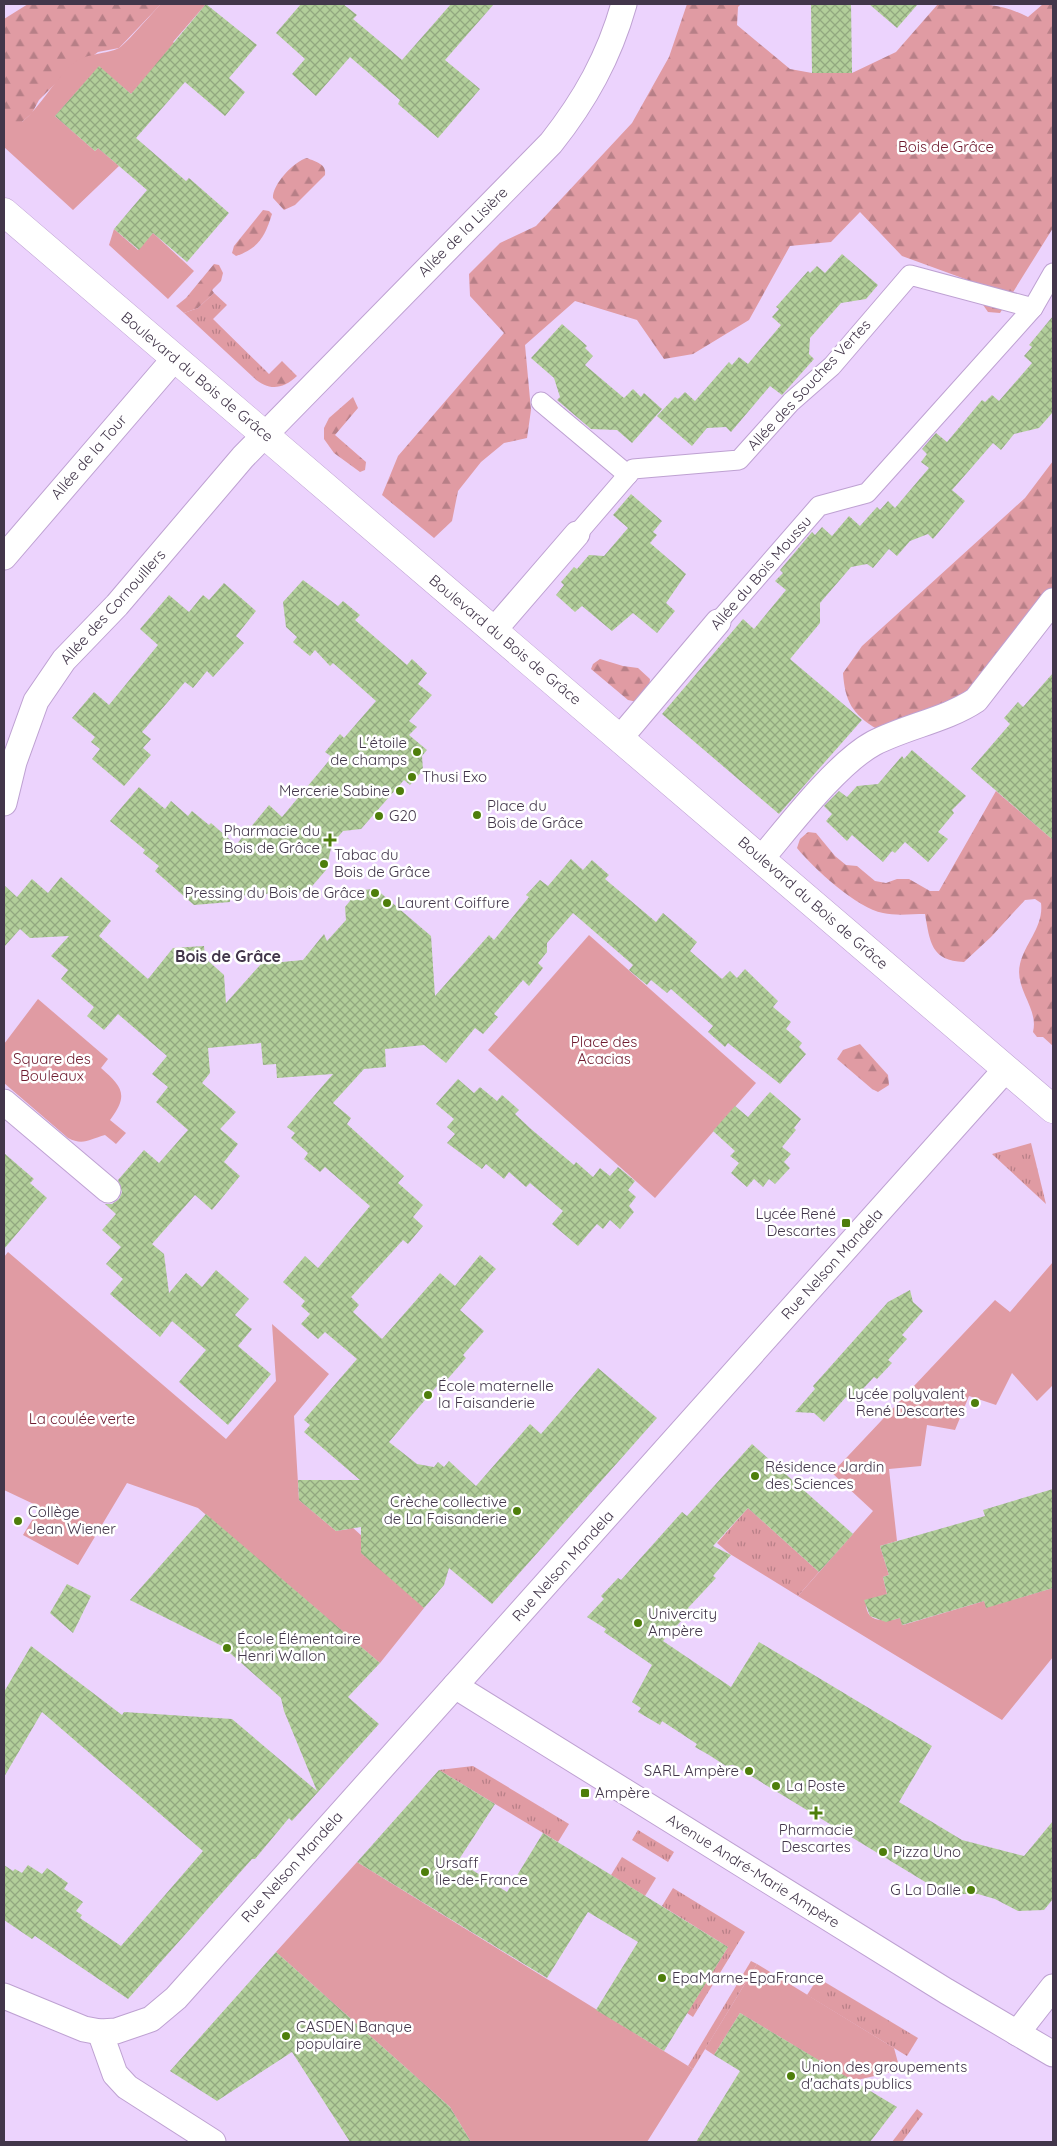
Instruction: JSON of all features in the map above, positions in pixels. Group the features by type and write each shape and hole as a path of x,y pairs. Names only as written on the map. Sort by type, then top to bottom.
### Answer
{"street":[{"name":"Allée de la Lisière","path":"265,434 551,143 584,100 596,78 609,52 624,4"},
{"name":"Boulevard du Bois de Grâce","path":"4,212 762,858 1053,1109"},
{"name":"Allée du Bois Moussu","path":"620,738 819,506 867,493 1034,308 1053,273"},
{"name":"Allée des Souches Vertes","path":"494,630 633,468 739,460 791,402 832,366 910,275 1034,308"},
{"name":"Allée de la Tour","path":"4,557 175,358"},
{"path":"541,402 628,475"},
{"name":"Allée des Cornouillers","path":"4,803 28,718 49,680 117,605 243,457 265,434"},
{"path":"762,858 842,768 872,744 900,731 963,708 976,700 1008,662 1053,601"},
{"name":"Rue Nelson Mandela","path":"100,2032 116,2032 151,2019 176,1998 1006,1069"},
{"path":"4,1102 108,1190"},
{"name":"Avenue André-Marie Ampère","path":"455,1686 1053,2054"},
{"path":"1017,2033 1053,1987"},
{"path":"4,1996 84,2029 100,2032 115,2074 127,2087 213,2142"}],"green space":[{"path":"28,4 161,4 119,48 98,52 55,84 39,100 32,113 22,122 4,122 4,19"},
{"path":"161,4 206,4 173,42 176,45 131,94 99,67 55,116 95,151 98,148 119,166 73,210 4,147 4,122 22,122 72,64 77,60 119,48"},
{"name":"Bois de Grâce","path":"687,4 741,4 738,7 737,25 790,69 812,73 852,73 896,52 938,4 984,4 1006,8 1028,17 1043,4 1053,4 1053,228 1000,313 988,312 965,279 902,256 860,212 831,242 790,246 749,320 693,354 664,359 637,320 575,301 525,345 531,410 527,438 504,443 481,462 458,491 452,521 434,538 382,495 398,456 504,333 470,296 469,274 500,243 536,226 632,123 669,57"},
{"path":"307,158 323,166 325,175 295,205 284,210 273,198 276,187 290,169"},
{"path":"263,210 269,211 272,214 264,235 256,245 236,256 232,253 234,246"},
{"path":"114,229 138,250 153,233 194,271 168,299 109,245"},
{"path":"214,264 219,265 223,273 221,281 212,290 214,293 198,308 184,313 176,306 186,298"},
{"path":"214,293 227,305 213,319 263,368 253,377 184,313 198,308"},
{"path":"282,361 297,376 286,384 270,387 253,377 257,371 263,368 269,374"},
{"path":"353,397 358,408 335,435 366,462 365,470 360,472 334,453 324,439 324,428 329,418"},
{"path":"1053,461 1053,601 976,700 877,729 861,718 848,699 843,673 862,646 1025,498"},
{"path":"600,659 623,666 638,668 650,679 649,688 637,702 628,700 591,669 593,664"},
{"path":"996,791 1053,840 1053,1046 1043,1037 1037,1037 1033,1032 1033,1015 1020,982 1019,973 1022,956 1040,919 1041,903 1035,899 1025,900 991,937 964,962 953,961 938,954 934,948 925,914 888,914 861,904 825,876 797,848 800,839 808,832 816,833 835,856 846,865 857,866 875,881 886,883 897,879 909,879 930,891 939,891"},
{"name":"Place des Acacias","path":"589,935 756,1083 655,1198 488,1050"},
{"name":"Square des Bouleaux","path":"38,999 108,1059 101,1068 114,1080 121,1097 120,1103 110,1120 126,1133 116,1144 105,1135 82,1142 68,1138 4,1083 4,1044"},
{"path":"860,1044 888,1075 889,1085 878,1092 837,1059 843,1050"},
{"path":"1031,1143 1046,1204 992,1154"},
{"name":"La coulée verte","path":"8,1252 226,1439 276,1381 272,1324 329,1374 294,1416 299,1500 336,1531 352,1527 363,1537 424,1608 380,1663 198,1508 127,1483 78,1565 23,1535 40,1507 4,1490 4,1257"},
{"path":"1053,1262 1053,1385 1037,1401 1012,1373 996,1405 969,1396 955,1430 927,1425 921,1466 889,1469 897,1541 880,1546 889,1575 883,1577 887,1594 866,1602 869,1614 872,1617 882,1620 900,1618 903,1625 984,1601 987,1607 1053,1588 1053,1657 1002,1720 798,1596 873,1511 832,1473 995,1300 1010,1312"},
{"path":"748,1508 819,1572 798,1596 730,1554 717,1543"},
{"path":"473,1766 569,1824 558,1842 439,1770"},
{"path":"638,1830 674,1852 668,1862 632,1840"},
{"path":"622,1857 656,1878 645,1896 611,1875"},
{"path":"357,1862 693,2069 647,2142 471,2142 450,2107 276,1952"},
{"path":"673,1888 745,1932 693,2017 687,2013 728,1947 662,1906"},
{"path":"751,1961 757,1964 693,2069 688,2066"},
{"path":"757,1964 894,2048 900,2070 853,2081 740,2013 714,2055 705,2049"},
{"path":"818,1978 918,2038 907,2056 807,1995"},
{"path":"917,2109 923,2114 902,2142 892,2142"}],"building":[{"path":"206,4 257,45 229,78 245,92 225,116 185,82 136,138 186,181 189,178 229,213 187,262 153,233 139,250 114,229 147,190 98,148 95,151 55,116 99,66 131,94"},
{"path":"301,4 343,4 357,15 353,19 402,60 451,4 494,4 445,60 480,89 438,138 398,104 400,100 350,57 316,96 292,74 305,59 276,33"},
{"path":"811,4 851,4 852,73 812,73"},
{"path":"869,4 918,4 897,28"},
{"path":"842,254 878,285 866,299 841,303 810,338 809,354 814,359 782,395 770,386 731,432 726,427 707,428 692,446 657,416 675,397 678,399 685,392 695,401 729,362 732,365 739,357 748,364 781,325 772,317 779,309 776,307 808,271 810,273 817,266 825,273"},
{"path":"1053,316 1053,412 1039,428 1014,434 1001,450 993,443 952,490 965,501 933,539 928,534 910,541 897,556 889,549 873,568 867,564 851,567 820,603 820,623 790,659 862,720 779,814 662,714 743,619 754,629 786,590 775,581 783,573 780,570 812,532 815,535 822,527 832,536 849,516 860,526 877,507 880,510 888,501 895,508 929,468 921,462 927,454 922,449 936,433 947,442 982,400 985,402 992,395 999,401 1032,363 1024,356 1032,347 1029,345"},
{"path":"562,324 587,346 585,348 593,356 585,365 624,398 633,389 641,397 644,393 662,409 632,443 617,430 591,429 557,400 560,397 554,378 531,358"},
{"path":"631,494 662,521 653,532 657,535 650,543 686,574 666,603 675,611 657,633 633,613 612,631 582,606 575,612 556,595 564,585 561,582 574,567 577,569 589,555 604,556 628,528 613,515"},
{"path":"303,580 338,606 343,601 360,615 355,620 407,665 412,659 427,673 418,684 432,695 409,721 417,727 409,735 427,750 422,756 423,770 410,785 404,780 361,829 343,831 332,844 326,870 307,892 230,896 230,902 194,905 155,871 159,866 143,853 145,850 110,821 139,787 165,809 171,801 188,816 192,811 209,825 211,823 236,845 269,805 282,817 332,757 325,752 340,734 344,738 376,701 333,663 330,666 315,650 310,656 293,642 297,637 286,627 283,602"},
{"path":"224,583 256,611 236,636 244,643 213,677 207,671 193,688 185,682 142,732 151,739 143,748 151,755 124,786 92,759 100,749 91,742 95,737 72,718 94,692 109,705 158,645 140,629 169,595 189,612 203,595 209,600"},
{"path":"1053,673 1053,840 971,769 1010,724 1004,718 1018,702 1023,707"},
{"path":"912,750 966,796 952,810 954,813 938,832 948,839 928,862 905,842 895,853 892,851 883,862 852,835 847,841 826,821 832,814 824,806 839,791 847,797 857,786 878,784 902,756 904,759"},
{"path":"571,859 583,870 592,860 609,875 605,879 656,922 663,913 697,942 690,951 722,979 730,971 737,978 745,969 778,1001 773,1007 791,1022 786,1029 802,1043 799,1047 806,1054 780,1084 728,1043 725,1047 708,1032 713,1026 671,989 667,993 651,980 647,985 629,970 633,965 573,913 547,943 547,952 538,963 543,968 529,986 523,980 494,1014 498,1017 483,1034 475,1028 446,1063 424,1045 385,1049 386,1067 364,1069 333,1103 351,1118 347,1124 404,1176 398,1183 423,1205 413,1217 423,1226 408,1244 403,1240 351,1297 359,1305 353,1312 382,1339 440,1273 455,1286 480,1255 496,1269 460,1310 484,1331 463,1355 466,1358 445,1382 442,1380 389,1442 417,1464 434,1467 438,1462 444,1467 449,1461 476,1486 530,1424 541,1434 598,1368 657,1418 492,1604 449,1568 444,1585 424,1608 361,1553 361,1527 336,1531 299,1500 298,1480 360,1480 304,1432 310,1425 304,1420 357,1359 325,1332 318,1339 301,1324 310,1314 301,1306 305,1301 283,1282 305,1256 318,1268 370,1206 325,1167 320,1172 304,1159 308,1153 291,1138 295,1133 287,1127 333,1074 277,1078 276,1064 263,1065 261,1043 208,1048 210,1073 202,1083 236,1112 220,1129 238,1144 224,1162 240,1176 212,1210 195,1195 152,1244 164,1254 169,1293 186,1273 202,1287 216,1270 249,1299 235,1315 252,1329 238,1346 271,1374 228,1425 179,1382 206,1350 172,1321 160,1337 110,1294 123,1279 106,1264 121,1247 102,1230 116,1214 105,1204 112,1204 119,1199 122,1192 118,1180 144,1150 159,1163 188,1130 156,1102 168,1087 152,1074 167,1056 118,1014 104,1030 87,1016 94,1007 61,979 68,970 51,956 69,936 30,938 20,929 4,947 4,885 17,897 32,879 48,893 61,877 111,921 99,936 148,979 173,948 204,946 205,958 224,975 226,1003 261,964 303,960 324,934 327,941 346,920 345,907 359,890 376,889 431,936 435,996 489,935 494,940 529,897 526,895 540,880 548,886"},
{"path":"458,1079 474,1093 480,1087 497,1101 502,1095 519,1110 515,1114 531,1129 574,1165 576,1162 593,1177 600,1168 610,1176 618,1167 635,1181 628,1190 636,1197 629,1206 634,1212 620,1229 610,1220 603,1229 597,1224 578,1246 552,1224 563,1211 530,1183 526,1187 509,1172 504,1179 486,1164 482,1169 447,1143 455,1134 447,1127 454,1119 436,1104"},
{"path":"770,1092 801,1119 794,1128 796,1130 782,1147 791,1154 784,1162 790,1168 775,1184 769,1179 763,1187 754,1179 747,1187 731,1173 739,1163 730,1156 735,1151 713,1131 735,1106 748,1117"},
{"path":"4,1153 34,1179 30,1183 47,1198 4,1249"},
{"path":"910,1290 913,1302 923,1311 902,1335 907,1339 888,1360 892,1363 877,1379 874,1377 851,1402 846,1397 824,1422 814,1413 795,1412 815,1389 813,1386 888,1302"},
{"path":"752,1444 853,1534 819,1572 748,1508 713,1546 731,1555 713,1576 716,1578 688,1608 691,1610 663,1641 731,1687 759,1642 932,1746 899,1802 962,1840 1024,1856 1053,1821 1053,1899 1044,1910 1018,1911 995,1899 978,1894 945,1894 733,1765 726,1766 695,1747 697,1744 662,1721 660,1725 638,1712 641,1708 632,1702 652,1665 604,1632 606,1629 587,1617 604,1599 601,1596 618,1578 621,1580 682,1512 687,1516"},
{"path":"1053,1489 1053,1588 986,1608 984,1601 902,1625 900,1618 886,1622 870,1616 864,1600 887,1594 883,1577 889,1575 880,1546 985,1516 983,1510"},
{"path":"206,1514 380,1663 348,1697 379,1724 292,1821 289,1818 255,1859 252,1859 128,1999 35,1936 32,1939 4,1920 4,1865 13,1871 15,1869 22,1873 28,1865 42,1874 47,1868 68,1883 64,1889 83,1902 76,1911 82,1915 80,1918 121,1946 203,1851 42,1712 4,1777 4,1692 31,1646 122,1715 124,1712 232,1719 317,1791 284,1711 281,1698 222,1646 130,1600"},
{"path":"67,1584 91,1596 73,1633 50,1613"},
{"name":"Ursaff Île-de-France","path":"439,1770 495,1804 458,1861 507,1892 543,1833 728,1947 664,2051 596,2010 638,1942 588,1912 547,1978 357,1862"},
{"name":"CASDEN Banque populaire","path":"276,1952 450,2107 471,2142 350,2142 292,2052 217,2101 170,2071"},
{"name":"Union des groupements d'achats publics","path":"740,2013 897,2107 870,2142 696,2142 740,2071 714,2055"}],"place":[{"name":"L'étoile de champs","path":"417,752"},
{"name":"Thusi Exo","path":"412,777"},
{"name":"Mercerie Sabine","path":"400,791"},
{"name":"Place du Bois de Grâce","path":"477,815"},
{"name":"G20","path":"379,816"},
{"name":"Pharmacie du Bois de Grâce","path":"330,840"},
{"name":"Tabac du Bois de Grâce","path":"324,864"},
{"name":"Pressing du Bois de Grâce","path":"375,893"},
{"name":"Laurent Coiffure","path":"387,903"},
{"name":"Lycée René Descartes","path":"846,1223"},
{"name":"École maternelle la Faisanderie","path":"428,1395"},
{"name":"Lycée polyvalent René Descartes","path":"975,1403"},
{"name":"Résidence Jardin des Sciences","path":"755,1476"},
{"name":"Crèche collective de La Faisanderie","path":"517,1511"},
{"name":"Collège Jean Wiener","path":"18,1521"},
{"name":"Univercity Ampère","path":"638,1623"},
{"name":"École Élémentaire Henri Wallon","path":"227,1648"},
{"name":"SARL Ampère","path":"749,1771"},
{"name":"La Poste","path":"776,1786"},
{"name":"Ampère","path":"585,1793"},
{"name":"Pharmacie Descartes","path":"816,1813"},
{"name":"Pizza Uno","path":"883,1852"},
{"name":"Ursaff Île-de-France","path":"425,1872"},
{"name":"G La Dalle","path":"971,1890"},
{"name":"EpaMarne-EpaFrance","path":"662,1978"},
{"name":"CASDEN Banque populaire","path":"286,2036"},
{"name":"Union des groupements d'achats publics","path":"791,2076"}],"district":[{"name":"Bois de Grâce","path":"228,956"}]}
